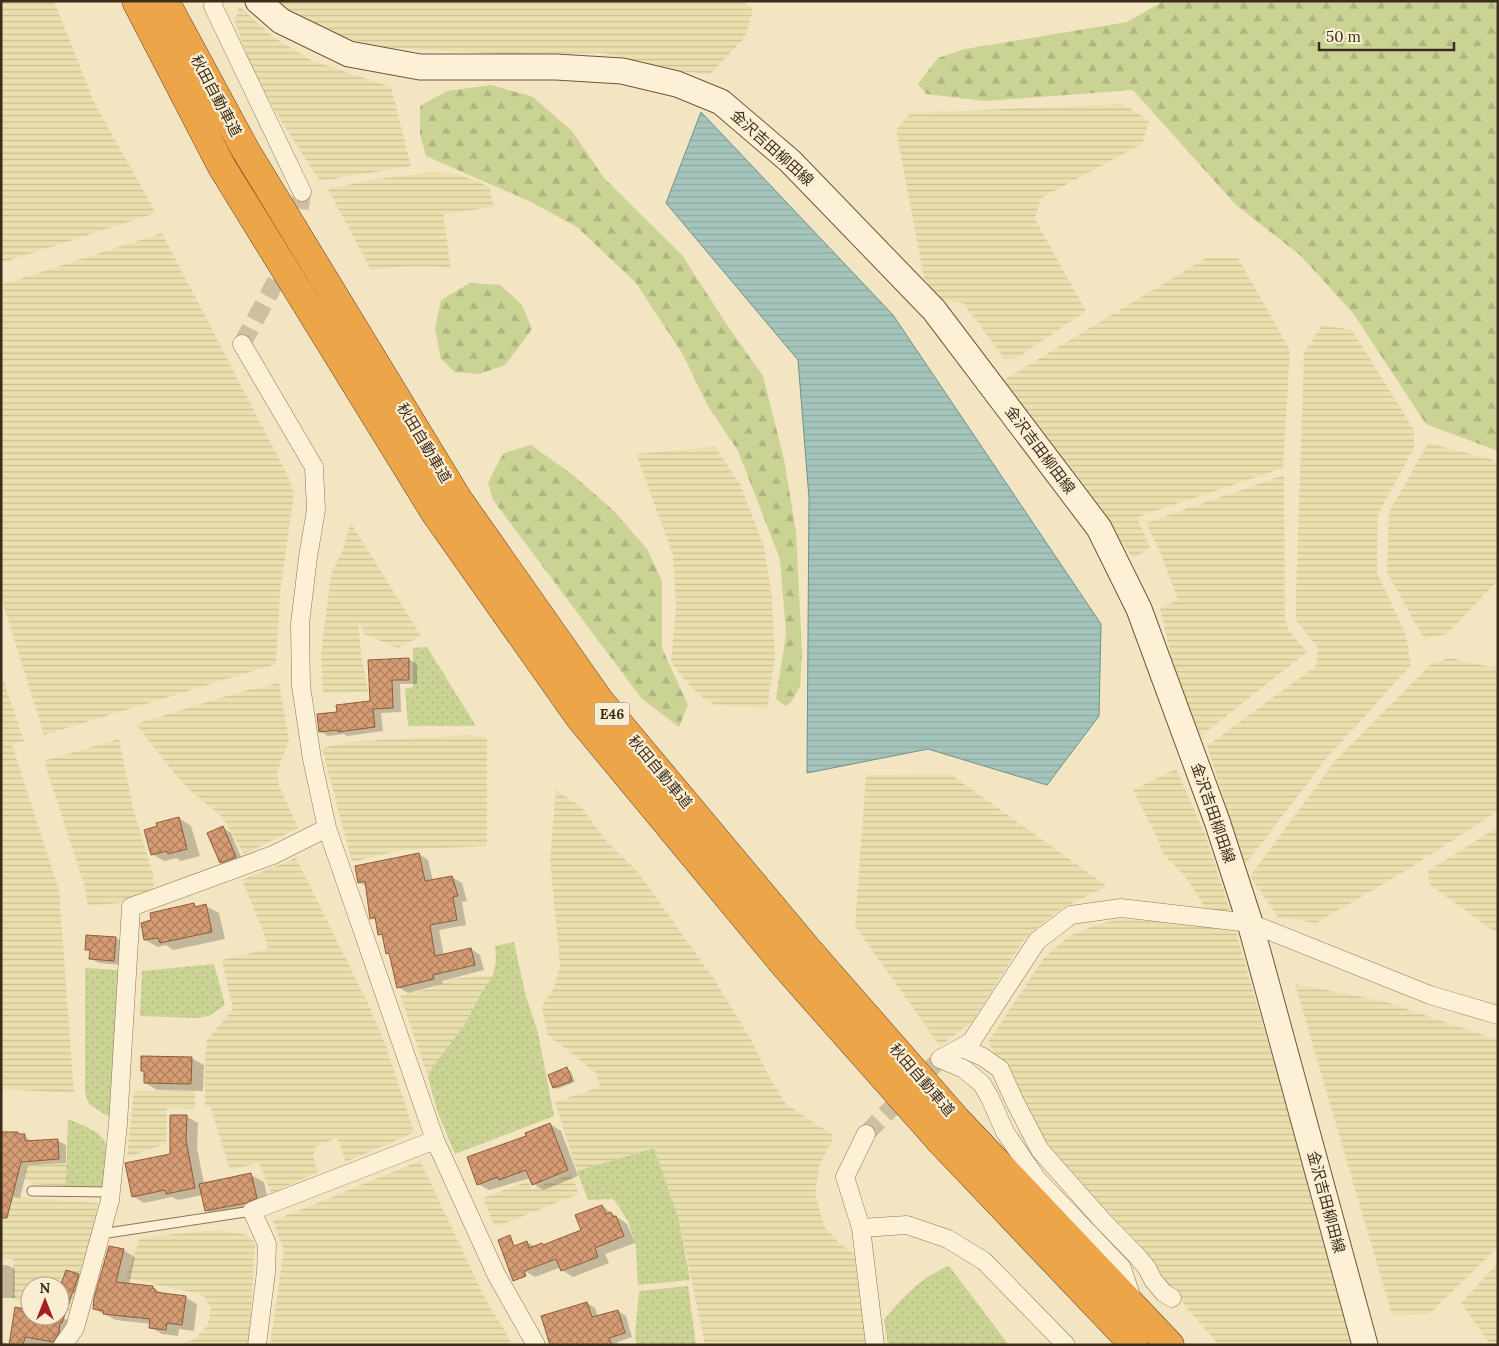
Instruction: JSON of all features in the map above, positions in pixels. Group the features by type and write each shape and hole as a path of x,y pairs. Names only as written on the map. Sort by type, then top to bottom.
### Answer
{"highway":[{"name":"秋田自動車道","path":"136,1 222,167 435,513 579,717 786,967 940,1141 1134,1345"},
{"name":"秋田自動車道","path":"165,1 246,151 458,499 600,701 822,967 957,1120 1170,1345"}],"main road":[{"name":"金沢吉田柳田線","path":"258,1 281,21 349,54 420,67 556,67 622,71 677,84 721,102 790,160 934,310 1098,528 1139,610 1217,821 1250,923 1365,1345"}],"street":[{"path":"214,1 213,6 302,192"},
{"path":"242,344 314,467 316,510 300,624 301,686 312,759 327,828 436,1140 496,1274 536,1345"},
{"path":"63,1345 75,1328 101,1234 110,1192 118,1124 131,907 273,855 327,828"},
{"path":"1135,1308 1122,1268 1036,1179 1006,1132 982,1084 964,1069 940,1059 971,1042 1037,941 1071,915 1121,908 1250,923 1430,996 1498,1015"},
{"path":"962,1048 983,1057 1000,1069 1014,1102 1040,1150 1137,1256 1164,1293 1172,1298"},
{"path":"866,1134 845,1177 861,1228 875,1345"},
{"path":"257,1345 266,1272 267,1244 252,1211 436,1140"},
{"path":"861,1228 907,1225 948,1239 984,1261 1066,1345"}],"lane":[{"path":"32,1191 110,1192"},
{"path":"101,1234 252,1211"}],"shaded area":[{"path":"1,1 54,1 94,102 156,213 1,263"},
{"path":"273,1 744,1 753,11 745,37 710,74 674,71 604,53 502,54 376,47 339,35 280,10"},
{"path":"239,6 273,37 313,61 391,87 411,166 320,181 254,74 235,22"},
{"path":"1123,104 1149,121 1142,144 1041,198 1035,219 1086,311 1015,359 1005,359 963,303 940,300 924,278 896,130 911,113"},
{"path":"431,172 455,174 489,187 494,207 443,214 451,268 427,266 371,270 328,189 372,180"},
{"path":"162,233 288,476 294,494 280,593 276,664 44,735 1,597 1,285"},
{"path":"1206,258 1238,258 1290,350 1283,468 1137,517 1150,548 1133,558 1004,380"},
{"path":"1322,325 1352,330 1414,430 1414,448 1378,514 1377,572 1406,635 1411,665 1326,759 1245,865 1207,746 1316,666 1318,648 1296,620 1296,595 1304,353"},
{"path":"1428,443 1494,460 1498,465 1498,580 1447,634 1424,639 1387,572 1389,512"},
{"path":"715,447 740,484 764,547 772,598 775,658 767,708 715,705 699,695 671,662 676,608 673,555 636,454"},
{"path":"1284,475 1285,618 1289,631 1307,652 1202,735 1187,722 1160,608 1178,600 1160,552 1146,523"},
{"path":"351,523 421,636 398,648 364,634 358,620 361,653 368,692 323,693 321,655 331,574 342,552"},
{"path":"1450,658 1490,667 1498,665 1498,811 1402,873 1316,923 1278,917 1250,876 1335,761 1431,664"},
{"path":"1,673 24,741 12,745 59,890 74,1093 1,1089"},
{"path":"279,683 289,740 277,772 279,785 298,828 244,854 223,818 191,791 174,773 136,724 240,692"},
{"path":"468,735 487,738 487,846 400,850 352,862 322,748 349,742"},
{"path":"119,739 134,812 153,874 154,893 118,903 88,906 84,885 44,761"},
{"path":"1176,769 1205,834 1230,910 1207,911 1186,877 1163,854 1157,837 1133,790"},
{"path":"950,774 1107,886 1057,911 1024,939 973,1021 940,1046 855,926 866,775"},
{"path":"556,790 582,808 607,842 637,871 714,979 750,1038 771,1080 786,1104 834,1136 819,1167 815,1194 824,1226 839,1243 854,1254 866,1345 705,1345 679,1220 654,1148 577,1171 555,1102 600,1087 596,1073 547,1034 542,1006 554,988 560,964 550,859"},
{"path":"1498,827 1498,934 1429,884 1428,871"},
{"path":"296,858 370,1008 386,1046 414,1132 346,1162 337,1138 316,1146 313,1157 318,1172 271,1193 259,1163 230,1170 210,1106 205,1107 205,1056 207,1040 233,1009 222,960 268,949 263,931 242,880"},
{"path":"1119,919 1197,925 1236,932 1282,1091 1351,1345 1219,1345 1186,1307 1140,1245 1081,1185 1036,1129 1008,1072 988,1042 1044,958 1069,936 1096,925"},
{"path":"493,975 465,1024 432,1068 428,1077 400,995 430,989 452,979"},
{"path":"1295,984 1383,1001 1498,1040 1498,1247 1429,1314 1392,1315"},
{"path":"134,1091 195,1091 195,1109 167,1108 166,1144 127,1157"},
{"path":"420,1161 486,1300 513,1345 270,1345 284,1250 273,1221"},
{"path":"38,1163 67,1164 66,1186 34,1184 24,1179 25,1168 28,1165"},
{"path":"571,1174 579,1194 495,1227 483,1198 528,1181 532,1189"},
{"path":"1,1196 98,1203 83,1274 70,1309 70,1276 20,1276 20,1301 12,1299 13,1259 1,1259"},
{"path":"221,1230 246,1235 255,1242 249,1345 178,1345 195,1339 208,1325 211,1307 203,1295 126,1278 140,1238"},
{"path":"1498,1263 1498,1345 1491,1345 1461,1303"}],"green space":[{"path":"1164,1 1498,1 1498,451 1426,424 1353,313 1301,256 1235,204 1133,90 985,101 926,94 918,84 938,58 965,49 1127,22"},
{"path":"491,85 533,97 572,131 604,178 682,255 729,328 763,376 784,459 796,532 802,653 800,687 791,702 785,706 776,699 786,634 780,559 738,451 708,406 682,353 636,283 577,227 529,201 426,156 420,134 420,106 447,91"},
{"path":"470,283 500,285 522,305 532,329 505,365 480,374 455,372 441,359 435,329 441,300"},
{"path":"531,445 573,475 614,511 647,549 662,581 662,648 688,705 679,727 642,699 493,500 488,483 504,453"},
{"path":"427,647 476,726 408,726 405,689 413,687 413,648"},
{"path":"514,942 525,993 538,1033 554,1116 455,1154 438,1113 428,1077 432,1068 465,1024 493,975 496,961 495,946"},
{"path":"214,964 225,1005 209,1016 197,1018 140,1016 142,971"},
{"path":"85,968 119,970 109,1117 89,1104 85,1093"},
{"path":"68,1119 94,1131 106,1143 108,1160 105,1188 66,1186"},
{"path":"654,1148 679,1220 690,1280 638,1285 636,1247 628,1221 612,1199 588,1200 577,1171"},
{"path":"949,1266 1009,1345 888,1345 884,1320 905,1296 921,1282"},
{"path":"688,1286 696,1345 637,1345 635,1337 639,1291"}],"water":[{"path":"701,112 893,315 1101,624 1099,716 1047,785 928,749 807,773 809,498 798,360 666,203"}],"building":[{"path":"409,658 409,680 392,680 393,708 373,709 375,727 338,732 338,730 319,732 317,714 337,712 336,705 370,701 368,660"},
{"path":"179,817 187,849 168,854 167,851 151,855 144,830 157,826 156,823"},
{"path":"223,826 236,857 220,863 207,833"},
{"path":"419,853 425,881 452,876 458,896 453,897 457,920 430,925 435,956 471,948 475,965 433,975 434,979 397,988 389,953 386,954 382,934 378,935 375,917 370,919 365,881 358,883 355,866"},
{"path":"194,903 195,907 206,904 212,932 160,943 158,938 144,940 141,923 151,920 150,913"},
{"path":"86,935 116,937 114,961 89,959 90,950 85,950"},
{"path":"141,1056 192,1057 191,1084 144,1083 144,1071 141,1071"},
{"path":"567,1067 572,1081 553,1088 548,1075"},
{"path":"170,1115 187,1115 186,1140 195,1188 166,1194 165,1190 132,1197 125,1163 170,1154"},
{"path":"550,1123 568,1170 532,1185 526,1170 499,1180 498,1177 477,1185 467,1157 526,1136 525,1133"},
{"path":"1,1132 25,1134 25,1141 58,1139 59,1159 21,1162 7,1218 1,1218"},
{"path":"251,1173 257,1198 246,1203 205,1211 199,1184"},
{"path":"602,1205 606,1214 611,1212 613,1217 616,1216 624,1236 595,1248 598,1257 561,1271 556,1259 524,1271 526,1276 513,1281 498,1240 510,1235 514,1246 527,1241 529,1248 542,1243 543,1245 581,1230 575,1215"},
{"path":"109,1246 124,1249 116,1282 153,1286 155,1292 186,1296 182,1325 167,1323 166,1330 149,1328 150,1319 103,1314 104,1311 93,1309 94,1298"},
{"path":"66,1270 79,1274 70,1300 70,1276 64,1276"},
{"path":"587,1302 592,1317 618,1310 625,1333 609,1338 612,1345 550,1345 541,1316"},
{"path":"15,1307 20,1308 20,1326 60,1326 59,1333 53,1342 25,1337 23,1345 9,1345"}],"tunnel":[{"path":"293,235 299,215 302,192"},
{"path":"242,344 275,283 284,260"},
{"path":"866,1134 940,1059"}]}
